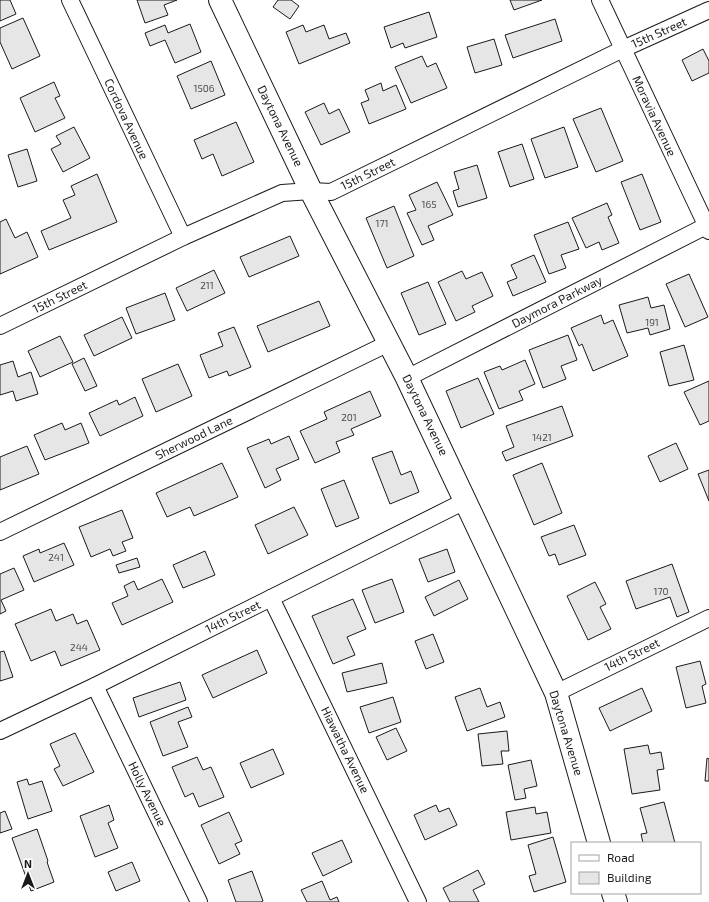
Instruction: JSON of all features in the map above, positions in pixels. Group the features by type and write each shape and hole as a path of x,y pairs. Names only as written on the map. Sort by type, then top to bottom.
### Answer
{"street":[{"name":"Cordova Avenue","path":"70,0 183,237"},
{"name":"Daytona Avenue","path":"220,0 311,191 407,378 556,693 599,842"},
{"name":"Moravia Avenue","path":"600,0 708,228"},
{"name":"15th Street","path":"0,326 183,237 282,193 311,191 331,192 623,49 709,10"},
{"name":"Daymora Parkway","path":"407,378 708,228"},
{"name":"Sherwood Lane","path":"0,532 389,343"},
{"name":"14th Street","path":"0,732 466,501"},
{"name":"Hiawatha Avenue","path":"272,598 418,902"},
{"name":"14th Street","path":"556,693 709,618"},
{"name":"Holly Avenue","path":"95,686 199,902"}],"building":[{"path":"0,0 10,0 16,14 0,21"},
{"path":"137,0 177,0 164,5 168,15 145,23"},
{"path":"278,0 291,0 299,6 290,19 273,7"},
{"path":"510,0 542,0 514,10"},
{"path":"429,12 437,37 405,48 403,43 391,48 384,27"},
{"path":"23,18 40,56 12,69 0,42 0,28"},
{"path":"555,19 562,41 513,58 505,35"},
{"path":"190,24 201,52 175,63 165,40 150,46 145,33 165,25 168,33"},
{"path":"303,25 306,32 324,25 329,39 346,33 350,43 299,64 286,32"},
{"path":"494,39 502,65 475,73 467,47"},
{"path":"703,49 709,61 709,73 692,81 682,60"},
{"path":"422,56 427,67 436,63 447,88 411,103 395,67"},
{"path":"211,61 225,95 191,109 177,76"},
{"path":"54,82 60,96 55,98 65,118 35,132 20,98"},
{"path":"381,83 383,91 396,85 406,109 369,124 361,103 369,100 365,90"},
{"path":"324,103 329,114 339,109 350,132 321,145 305,112"},
{"path":"601,108 623,161 596,172 573,119"},
{"path":"236,122 254,162 222,176 213,154 202,159 194,140"},
{"path":"74,127 90,158 63,172 51,149 61,144 56,136"},
{"path":"564,127 578,167 545,178 531,139"},
{"path":"522,144 534,179 510,187 498,152"},
{"path":"27,149 37,181 18,187 8,155"},
{"path":"477,165 487,198 458,207 453,191 459,189 454,172"},
{"path":"97,174 117,222 49,250 41,231 71,218 63,200 75,195 71,186"},
{"path":"642,174 661,222 640,230 621,182"},
{"path":"437,182 453,215 428,226 434,240 422,245 407,213 416,210 409,195"},
{"path":"607,203 612,215 608,217 619,243 602,250 599,242 586,248 572,218"},
{"path":"394,206 414,256 387,268 366,218"},
{"path":"6,219 15,238 27,232 38,257 0,274 0,222"},
{"path":"568,222 579,249 561,255 566,268 549,274 534,235"},
{"path":"290,236 299,256 249,277 240,257"},
{"path":"534,255 546,282 513,296 507,282 517,278 511,265"},
{"path":"214,270 225,293 187,311 176,288"},
{"path":"462,271 466,279 482,272 493,296 472,306 475,312 456,321 438,282"},
{"path":"689,274 708,317 685,327 666,284"},
{"path":"428,282 446,324 419,335 401,293"},
{"path":"165,293 175,320 136,334 126,308"},
{"path":"648,297 651,308 664,305 670,329 650,335 648,328 627,333 619,305"},
{"path":"319,301 330,326 268,352 257,326"},
{"path":"601,315 604,324 613,320 628,356 593,371 582,344 579,346 571,328"},
{"path":"122,317 132,338 94,356 84,335"},
{"path":"234,327 251,367 229,376 227,371 209,378 200,355 223,346 218,333"},
{"path":"568,335 577,360 561,366 566,379 543,388 529,350"},
{"path":"60,336 73,362 40,377 28,351"},
{"path":"684,345 694,380 669,386 660,352"},
{"path":"84,358 97,386 85,391 72,364"},
{"path":"525,360 535,384 519,391 523,400 499,409 484,372 500,366 502,370"},
{"path":"13,361 18,377 31,372 38,394 16,401 13,391 0,395 0,365"},
{"path":"178,364 192,396 156,412 142,379"},
{"path":"478,378 494,414 461,428 446,391"},
{"path":"709,381 709,421 700,425 684,392"},
{"path":"370,391 381,416 351,429 354,435 336,442 340,452 315,463 300,431 327,419 324,412"},
{"path":"135,397 143,416 100,436 89,413 117,400 119,405"},
{"path":"562,406 573,436 506,461 502,452 514,447 506,426"},
{"path":"62,423 65,430 81,423 89,443 45,460 34,435"},
{"path":"289,436 299,459 276,469 281,480 265,488 247,448 269,439 271,444"},
{"path":"676,443 688,469 660,482 648,456"},
{"path":"27,446 39,474 0,490 0,457"},
{"path":"392,451 401,475 411,471 419,492 390,504 372,458"},
{"path":"222,463 238,497 194,516 190,507 167,517 156,493"},
{"path":"542,463 562,513 534,525 513,475"},
{"path":"709,470 709,501 698,474"},
{"path":"344,480 359,518 336,527 321,489"},
{"path":"294,507 308,535 268,554 255,525"},
{"path":"122,510 133,538 122,542 126,551 113,556 110,549 91,557 79,527"},
{"path":"574,525 586,555 559,565 555,554 549,556 541,537"},
{"path":"64,543 74,565 34,582 23,556 39,549 40,553"},
{"path":"447,549 455,572 428,582 419,559"},
{"path":"205,551 215,575 183,588 173,565"},
{"path":"137,558 140,567 119,573 116,565"},
{"path":"672,564 689,612 677,617 670,597 636,609 626,581"},
{"path":"14,568 24,590 1,600 6,611 0,614 0,574"},
{"path":"162,579 173,602 122,625 112,603 128,596 124,586 134,581 138,590"},
{"path":"392,579 404,612 375,623 362,590"},
{"path":"459,580 468,599 434,616 425,597"},
{"path":"595,582 606,604 600,607 611,629 588,640 567,596"},
{"path":"353,599 366,629 347,637 355,655 333,664 312,616"},
{"path":"51,609 56,621 73,614 77,624 87,620 100,650 61,666 55,651 31,661 15,624"},
{"path":"433,634 444,662 426,669 415,641"},
{"path":"257,650 267,673 213,698 202,675"},
{"path":"4,651 13,677 0,681 0,652"},
{"path":"700,661 706,684 702,686 706,703 686,708 676,667"},
{"path":"382,663 387,683 347,692 342,673"},
{"path":"180,682 186,700 139,717 133,698"},
{"path":"480,688 487,707 500,702 505,717 467,731 455,697"},
{"path":"642,688 652,711 610,731 599,708"},
{"path":"393,697 401,722 369,733 360,707"},
{"path":"188,707 192,717 178,722 188,747 163,756 150,722"},
{"path":"396,728 407,751 387,760 376,737"},
{"path":"507,731 509,751 501,751 503,764 482,766 478,734"},
{"path":"75,733 94,772 63,786 54,769 60,766 50,744"},
{"path":"648,745 650,754 661,752 664,769 657,770 660,790 632,794 624,749"},
{"path":"273,749 284,774 251,788 240,763"},
{"path":"197,757 203,770 211,767 224,797 199,807 193,793 185,797 172,767"},
{"path":"707,758 709,759 709,781 705,781"},
{"path":"531,760 537,786 524,789 526,798 515,800 508,765"},
{"path":"27,779 29,785 42,781 52,811 28,819 17,782"},
{"path":"664,802 675,842 643,842 641,834 647,833 640,808"},
{"path":"109,805 114,820 108,823 118,848 95,857 80,816"},
{"path":"436,805 439,812 449,808 457,825 425,840 414,815"},
{"path":"535,807 536,814 547,812 551,833 511,840 506,812"},
{"path":"5,811 12,829 0,833 0,813"},
{"path":"229,812 242,841 235,844 240,854 219,864 201,825"},
{"path":"37,829 54,882 31,891 12,838"},
{"path":"553,837 566,882 534,892 529,876 536,874 528,845"},
{"path":"342,840 352,862 323,876 312,853"},
{"path":"132,862 140,881 116,891 108,872"},
{"path":"478,870 485,884 473,890 479,902 450,902 443,888"},
{"path":"252,871 263,901 236,902 228,880"},
{"path":"322,881 330,900 337,897 339,902 307,902 301,890"}]}
